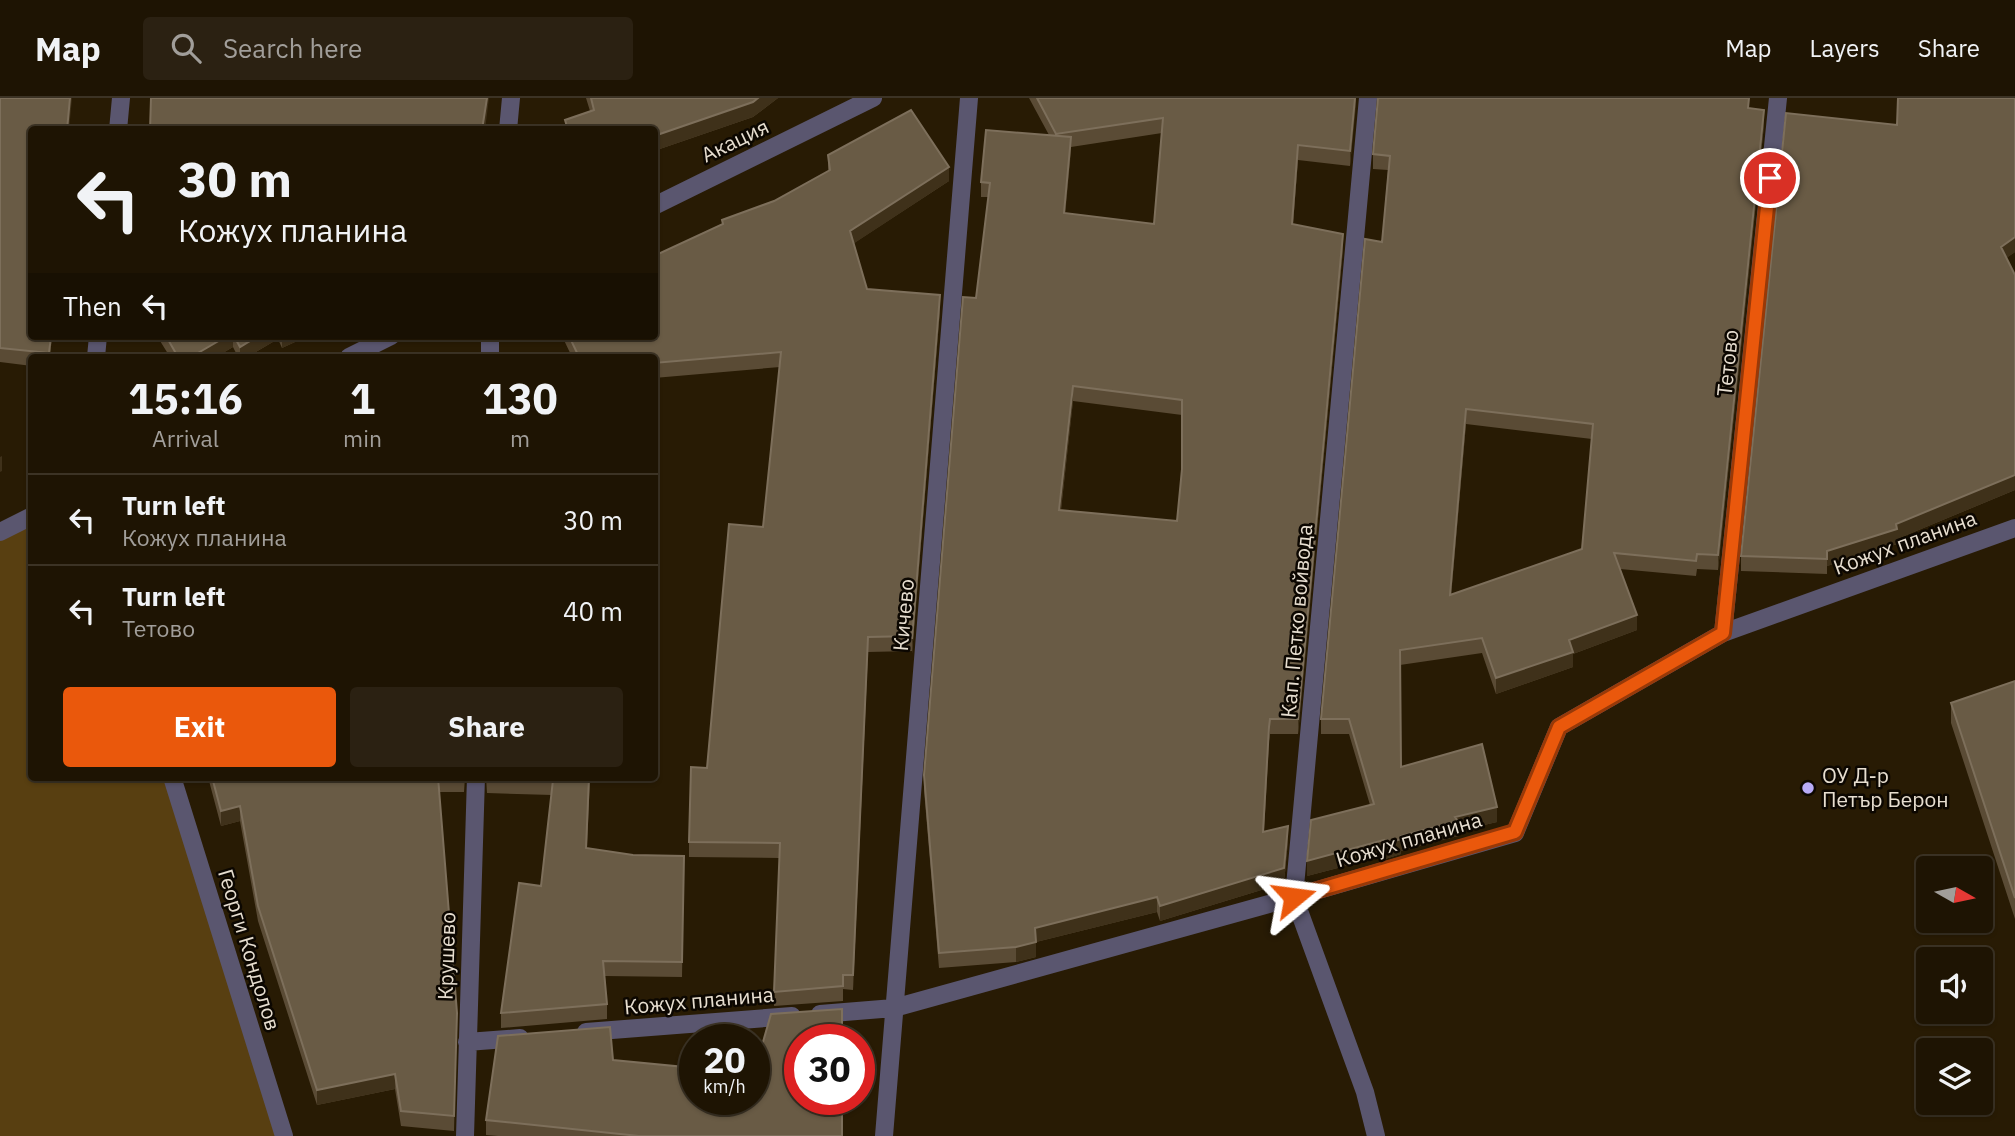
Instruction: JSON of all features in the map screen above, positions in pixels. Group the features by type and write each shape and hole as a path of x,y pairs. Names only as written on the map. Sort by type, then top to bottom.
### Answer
{"street":[{"path":"118,126 121,98"},
{"path":"508,126 511,98"},
{"name":"Акация","path":"658,204 873,98"},
{"name":"Кичево","path":"884,1136 969,98"},
{"name":"Кап. Петко войвода","path":"1368,98 1294,897 1365,1092 1376,1136"},
{"name":"Тетово","path":"1723,633 1779,98"},
{"path":"355,354 383,340"},
{"path":"0,532 28,518"},
{"name":"Кожух планина","path":"563,1034 894,1007 1294,897 1515,832 1559,727 1723,633 2015,528"},
{"name":"Георги Кондолов","path":"173,781 284,1136"},
{"name":"Крушево","path":"465,1136 476,781"},
{"path":"467,1042 536,1037"}],"shaded area":[{"path":"28,518 28,781 173,781 284,1136 0,1136 0,532"}],"building":[{"path":"0,98 70,98 67,126 28,126 28,340 51,340 49,353 0,348"},
{"path":"151,98 487,98 483,126 150,126"},
{"path":"591,98 758,98 658,135 658,126 567,126 565,120 594,110"},
{"path":"1037,98 1355,98 1350,151 1298,145 1292,224 1343,234 1298,719 1270,719 1269,727 1263,832 1288,826 1284,868 1160,906 1157,897 1035,928 1036,942 1016,947 939,953 924,775 963,297 976,298 990,183 981,182 986,130 1071,137 1064,213 1154,224 1163,118 1056,134","holes":["1073,386 1182,400 1182,469 1177,521 1059,510"]},
{"path":"1378,98 1749,98 1748,108 1764,110 1718,555 1697,554 1696,561 1614,553 1637,615 1569,640 1573,652 1496,678 1482,638 1400,650 1401,767 1482,744 1497,807 1455,817 1458,821 1401,836 1401,839 1385,844 1384,840 1307,861 1311,820 1374,804 1349,719 1321,719 1365,239 1382,242 1390,156 1373,154","holes":["1466,409 1593,424 1582,549 1450,595"]},
{"path":"1898,98 2015,98 2015,237 2001,247 2015,275 2015,475 1896,524 1897,529 1827,551 1827,559 1741,556 1786,113 1897,125"},
{"path":"911,110 949,167 850,231 867,289 940,295 912,639 912,636 868,637 853,975 843,975 843,986 774,992 780,843 689,842 691,767 707,768 729,524 763,527 781,352 658,363 658,354 578,354 571,340 658,340 658,254 723,224 722,220 774,201 830,170 828,155"},
{"path":"168,340 220,340 196,354 176,354"},
{"path":"236,340 251,340 240,347"},
{"path":"2015,681 2015,898 1951,703"},
{"path":"213,781 438,781 457,1013 454,1116 401,1111 395,1074 317,1090 258,906 240,806 221,811"},
{"path":"553,781 589,781 586,848 633,855 684,856 682,962 603,961 607,1004 501,1013 519,883 541,886"},
{"path":"842,1009 842,1024 784,1024 784,1115 842,1115 842,1136 639,1136 486,1120 498,1036 610,1027 613,1060 679,1066 679,1115 770,1115 768,1024 771,1014"}],"place":[{"name":"ОУ Д-р Петър Берон","path":"1808,788"}],"route":[{"path":"1294,897 1515,832 1559,727 1723,633 1770,178"}]}
